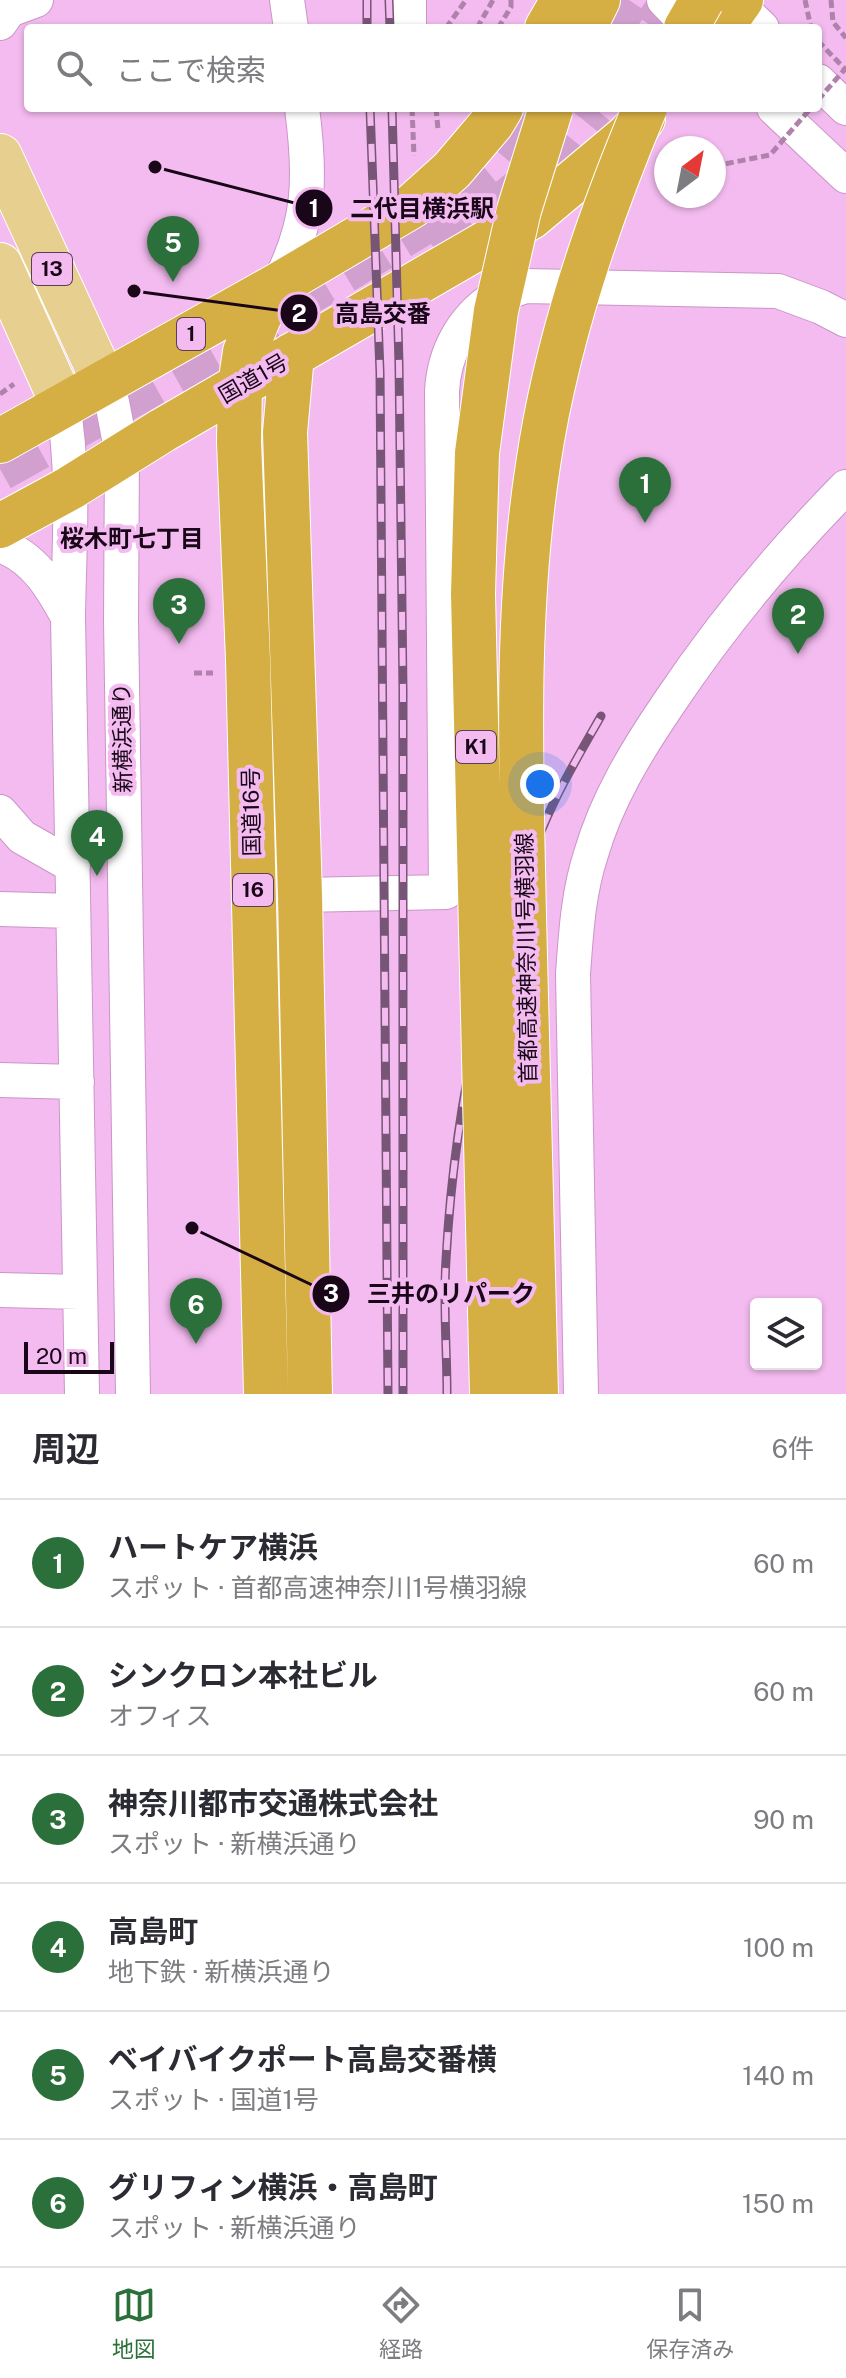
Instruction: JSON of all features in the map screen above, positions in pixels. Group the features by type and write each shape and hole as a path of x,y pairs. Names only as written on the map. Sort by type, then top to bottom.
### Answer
{"highway":[{"path":"549,24 563,0"},
{"path":"586,24 598,0"},
{"path":"660,24 671,0"},
{"path":"699,24 732,10"},
{"name":"1","path":"0,441 412,206 452,170 499,112"},
{"name":"首都高速神奈川1号横羽線","path":"492,1394 473,594 477,468 496,311 519,210 550,112"},
{"path":"524,597 522,518 526,455 542,358 565,266 619,112"},
{"name":"首都高速神奈川1号横羽線","path":"536,1394 522,829 524,597 538,463 555,378 583,277 643,112"},
{"name":"国道1号","path":"0,526 531,217 629,135 649,112"},
{"path":"285,461 298,402 322,372 477,276 497,258 531,217"},
{"name":"国道16号","path":"266,1394 248,659 239,442 240,385 245,352 259,317 278,285"},
{"name":"国道16号","path":"292,355 285,461 300,895 310,1394"}],"main road":[{"name":"新横浜通り","path":"0,156 104,382"},
{"name":"13","path":"0,265 9,307 63,405"}],"street":[{"path":"0,23 9,10 36,0"},
{"path":"287,0 290,24"},
{"path":"409,0 409,24"},
{"path":"664,0 685,24"},
{"path":"822,85 846,108"},
{"path":"278,285 294,254 303,225 308,187 302,112"},
{"path":"778,112 846,176"},
{"path":"300,895 446,892 441,477 443,367 464,326 495,298 525,286 778,291 846,320"},
{"path":"446,766 533,766 537,617 547,506 565,403 593,286"},
{"name":"新横浜通り","path":"104,382 112,402 122,454 120,604 133,1394"},
{"path":"63,405 70,488 68,617 82,1394"},
{"path":"581,1394 573,974 577,906 591,852 621,780 643,740 684,680 753,588 846,487"},
{"path":"0,545 16,551 32,564 48,582 68,617"},
{"path":"0,812 22,837 73,866"},
{"path":"0,909 73,911"},
{"path":"0,1080 77,1082"},
{"path":"0,1290 80,1292"}],"path":[{"path":"449,24 466,0"},
{"path":"479,24 493,0"},
{"path":"500,24 511,7 511,0"},
{"path":"805,0 810,24"},
{"path":"831,0 833,22 846,38"},
{"path":"822,45 845,69 822,95"},
{"path":"412,112 415,161"},
{"path":"436,112 439,141"},
{"path":"726,164 770,155 808,112"},
{"path":"0,394 21,379"},
{"path":"194,673 217,673"}],"tunnel":[{"path":"613,24 629,0"},
{"path":"657,24 674,0"},
{"path":"0,469 222,345 425,222 499,162 541,112"},
{"path":"440,255 542,173 591,112"}],"railway":[{"path":"367,0 367,24"},
{"path":"389,0 390,24"},
{"path":"370,112 380,372 388,1394"},
{"path":"392,112 403,691 403,1394"},
{"path":"447,1394 445,1293 450,1205 475,1040 504,933 542,829 601,716"}],"place":[{"name":"二代目横浜駅","path":"155,167"},
{"name":"ベイバイクポート高島交番横","path":"173,282"},
{"name":"高島交番","path":"134,291"},
{"name":"ハートケア横浜","path":"645,523"},
{"name":"神奈川都市交通株式会社","path":"179,644"},
{"name":"シンクロン本社ビル","path":"798,654"},
{"name":"高島町","path":"97,876"},
{"name":"三井のリパーク","path":"192,1228"},
{"name":"グリフィン横浜・高島町","path":"196,1344"}],"district":[{"name":"桜木町七丁目","path":"132,538"}]}
